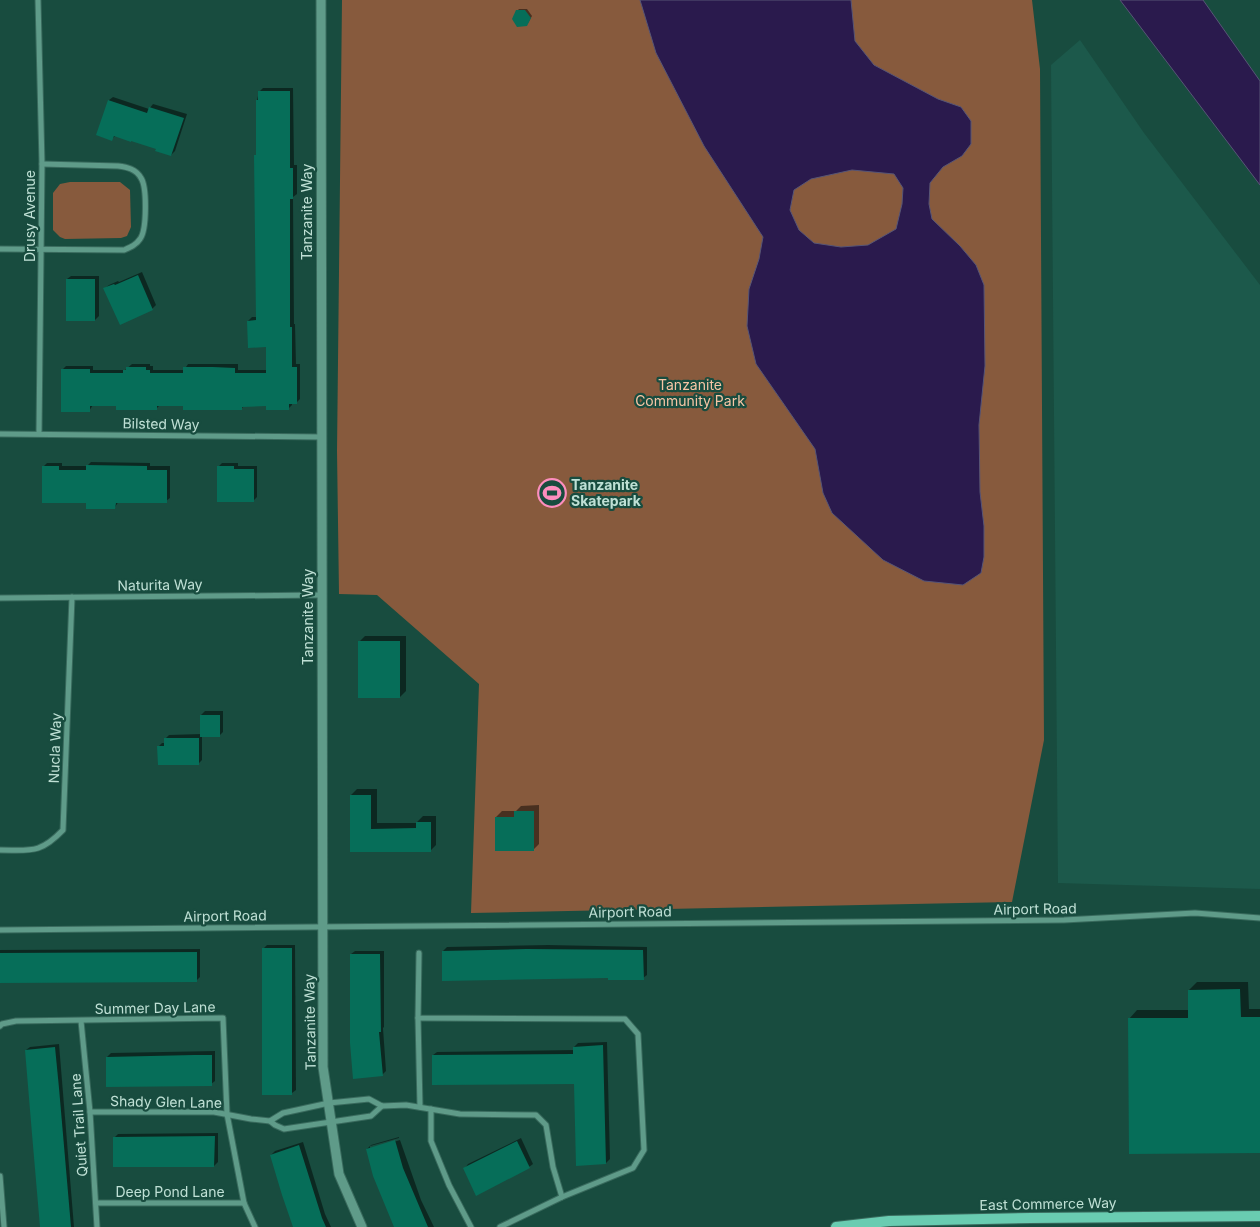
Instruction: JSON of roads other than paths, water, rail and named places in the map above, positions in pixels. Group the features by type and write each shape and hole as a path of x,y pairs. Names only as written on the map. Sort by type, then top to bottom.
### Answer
{"main road":[{"name":"East Commerce Way","path":"836,1227 889,1220 1260,1216"}],"street":[{"name":"Drusy Avenue","path":"38,0 42,164 39,433"},
{"name":"Tanzanite Way","path":"321,0 323,1067 339,1174 362,1227"},
{"path":"0,249 124,250 134,246 141,238 144,228 144,185 138,173 128,167 118,166 42,164"},
{"name":"Bilsted Way","path":"0,434 322,437"},
{"name":"Naturita Way","path":"0,598 321,595"},
{"name":"Nucla Way","path":"0,850 36,850 51,842 63,830 72,597"},
{"name":"Airport Road","path":"0,930 1064,920 1195,913 1260,918"},
{"path":"419,953 420,1107"},
{"name":"Summer Day Lane","path":"81,1021 223,1018 227,1114"},
{"path":"418,1018 625,1018 638,1034 644,1150 633,1168 562,1197 500,1227"},
{"path":"0,1026 16,1021 81,1021"},
{"name":"Quiet Trail Lane","path":"81,1021 90,1112 97,1227"},
{"name":"Shady Glen Lane","path":"270,1121 283,1113 329,1103 369,1099 382,1106 406,1105 460,1114 536,1114 546,1125 553,1167 562,1197"},
{"name":"Shady Glen Lane","path":"90,1112 198,1112 227,1114 270,1121 284,1129 371,1116 382,1106"},
{"path":"431,1110 432,1141 449,1185 471,1227"},
{"path":"227,1114 244,1203 255,1227"},
{"path":"0,1176 4,1227"},
{"name":"Deep Pond Lane","path":"96,1203 244,1203"}],"place":[{"name":"Tanzanite Skatepark","path":"552,493"}],"park label":[{"name":"Tanzanite Community Park","path":"690,394"}]}
